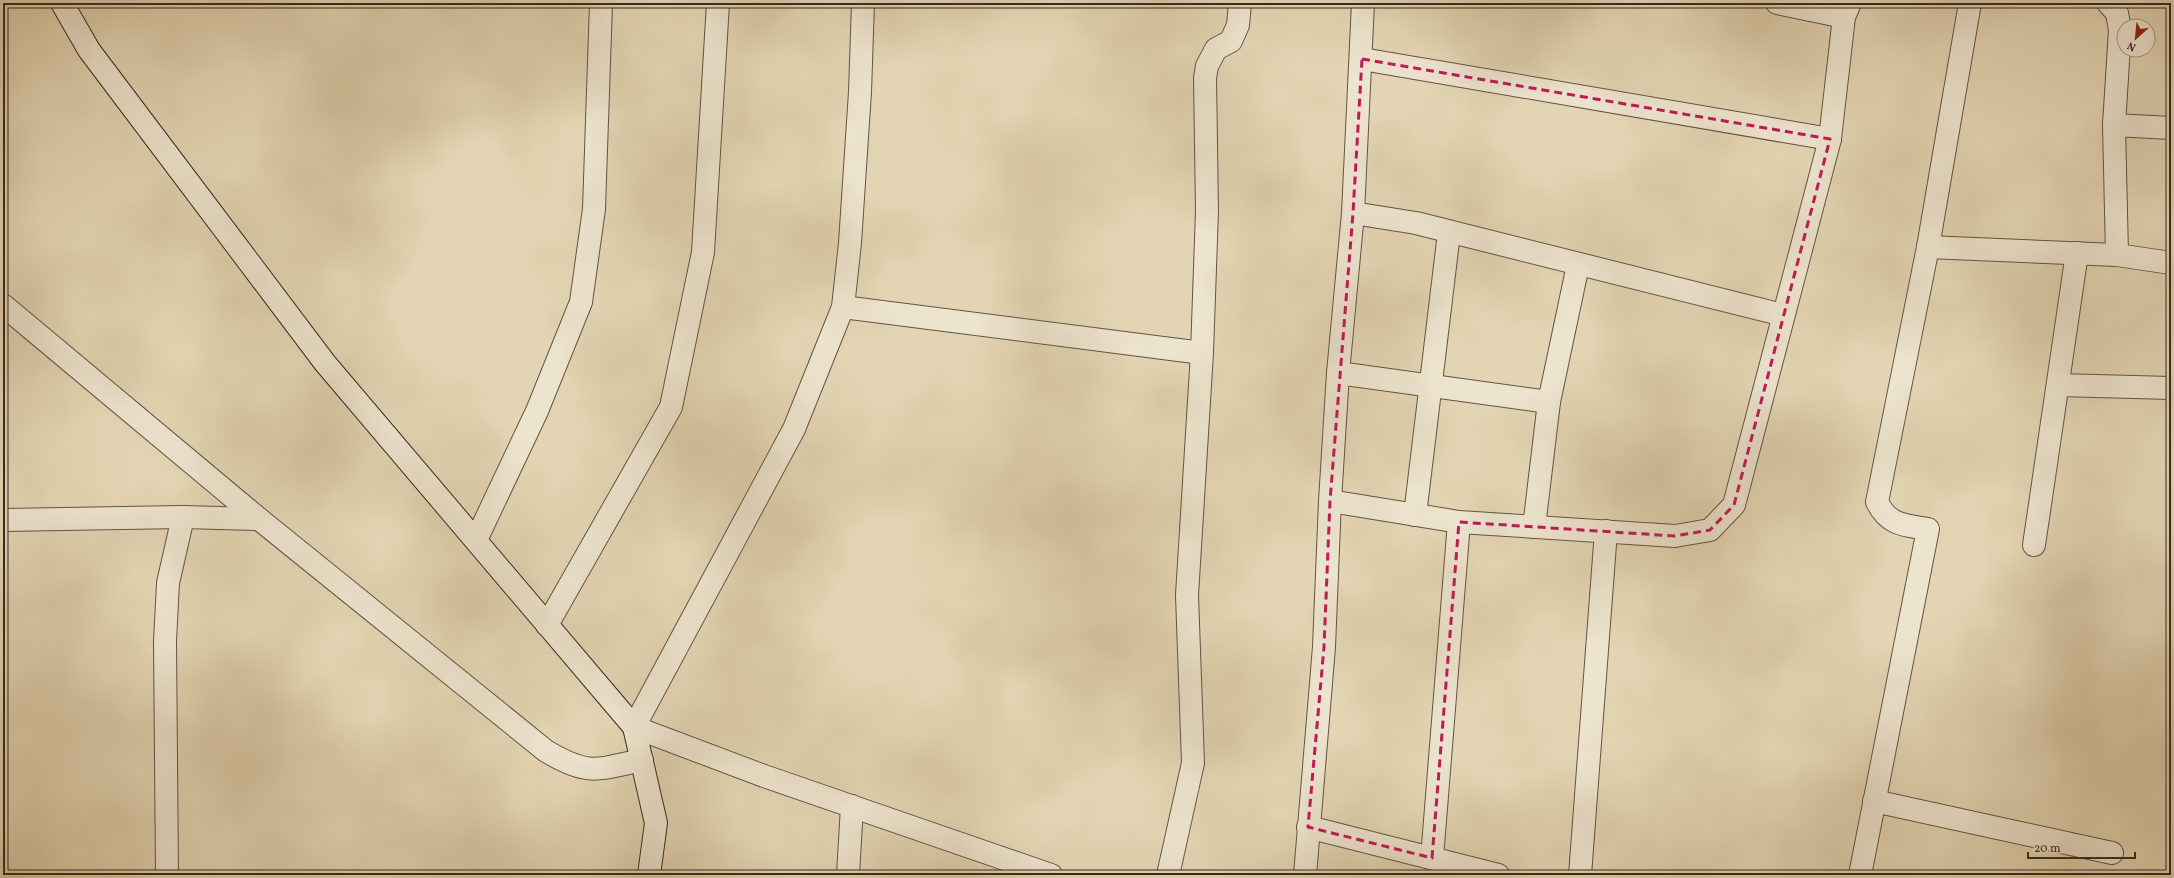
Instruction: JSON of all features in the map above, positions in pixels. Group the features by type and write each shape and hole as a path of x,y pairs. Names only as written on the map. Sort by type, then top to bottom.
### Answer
{"street":[{"path":"62,3 89,50 325,363 634,727 656,824 649,875"},
{"path":"476,540 537,411 581,302 594,209 601,3"},
{"path":"547,625 672,407 703,252 718,3"},
{"path":"634,727 794,429 843,307 850,243 859,108 863,3"},
{"path":"1168,875 1193,763 1187,595 1202,353 1207,211 1205,78 1207,66 1216,49 1231,41 1238,25 1240,3"},
{"path":"1306,875 1308,827 1324,647 1330,501 1338,373 1353,212 1362,59 1363,3"},
{"path":"1330,501 1459,522 1675,536 1710,530 1734,505 1830,139 1847,10 1777,3"},
{"path":"1860,875 1928,529 1898,524 1884,514 1878,502 1928,247 1970,3"},
{"path":"2108,3 2118,13 2120,30 2114,125 2117,255"},
{"path":"1362,59 1830,139"},
{"path":"2114,125 2171,128"},
{"path":"1353,212 1416,223 1449,233 1783,315"},
{"path":"1415,515 1449,233"},
{"path":"1928,247 2117,255 2171,263"},
{"path":"2034,545 2077,254"},
{"path":"1534,527 1549,402 1578,265"},
{"path":"3,305 259,519 546,751 568,764 597,770 642,760"},
{"path":"843,307 1202,353"},
{"path":"1338,373 1549,402"},
{"path":"2058,385 2171,388"},
{"path":"3,520 183,517 259,519"},
{"path":"167,875 165,641 168,583 183,517"},
{"path":"1432,858 1459,522"},
{"path":"1580,875 1606,531"},
{"path":"634,727 1045,874"},
{"path":"1874,801 2112,853"},
{"path":"848,875 852,806"},
{"path":"1308,827 1498,875"}],"highlighted area":[{"path":"1362,59 1830,139 1734,505 1710,530 1675,536 1459,522 1432,858 1308,827 1324,647 1330,501 1353,213"}]}
